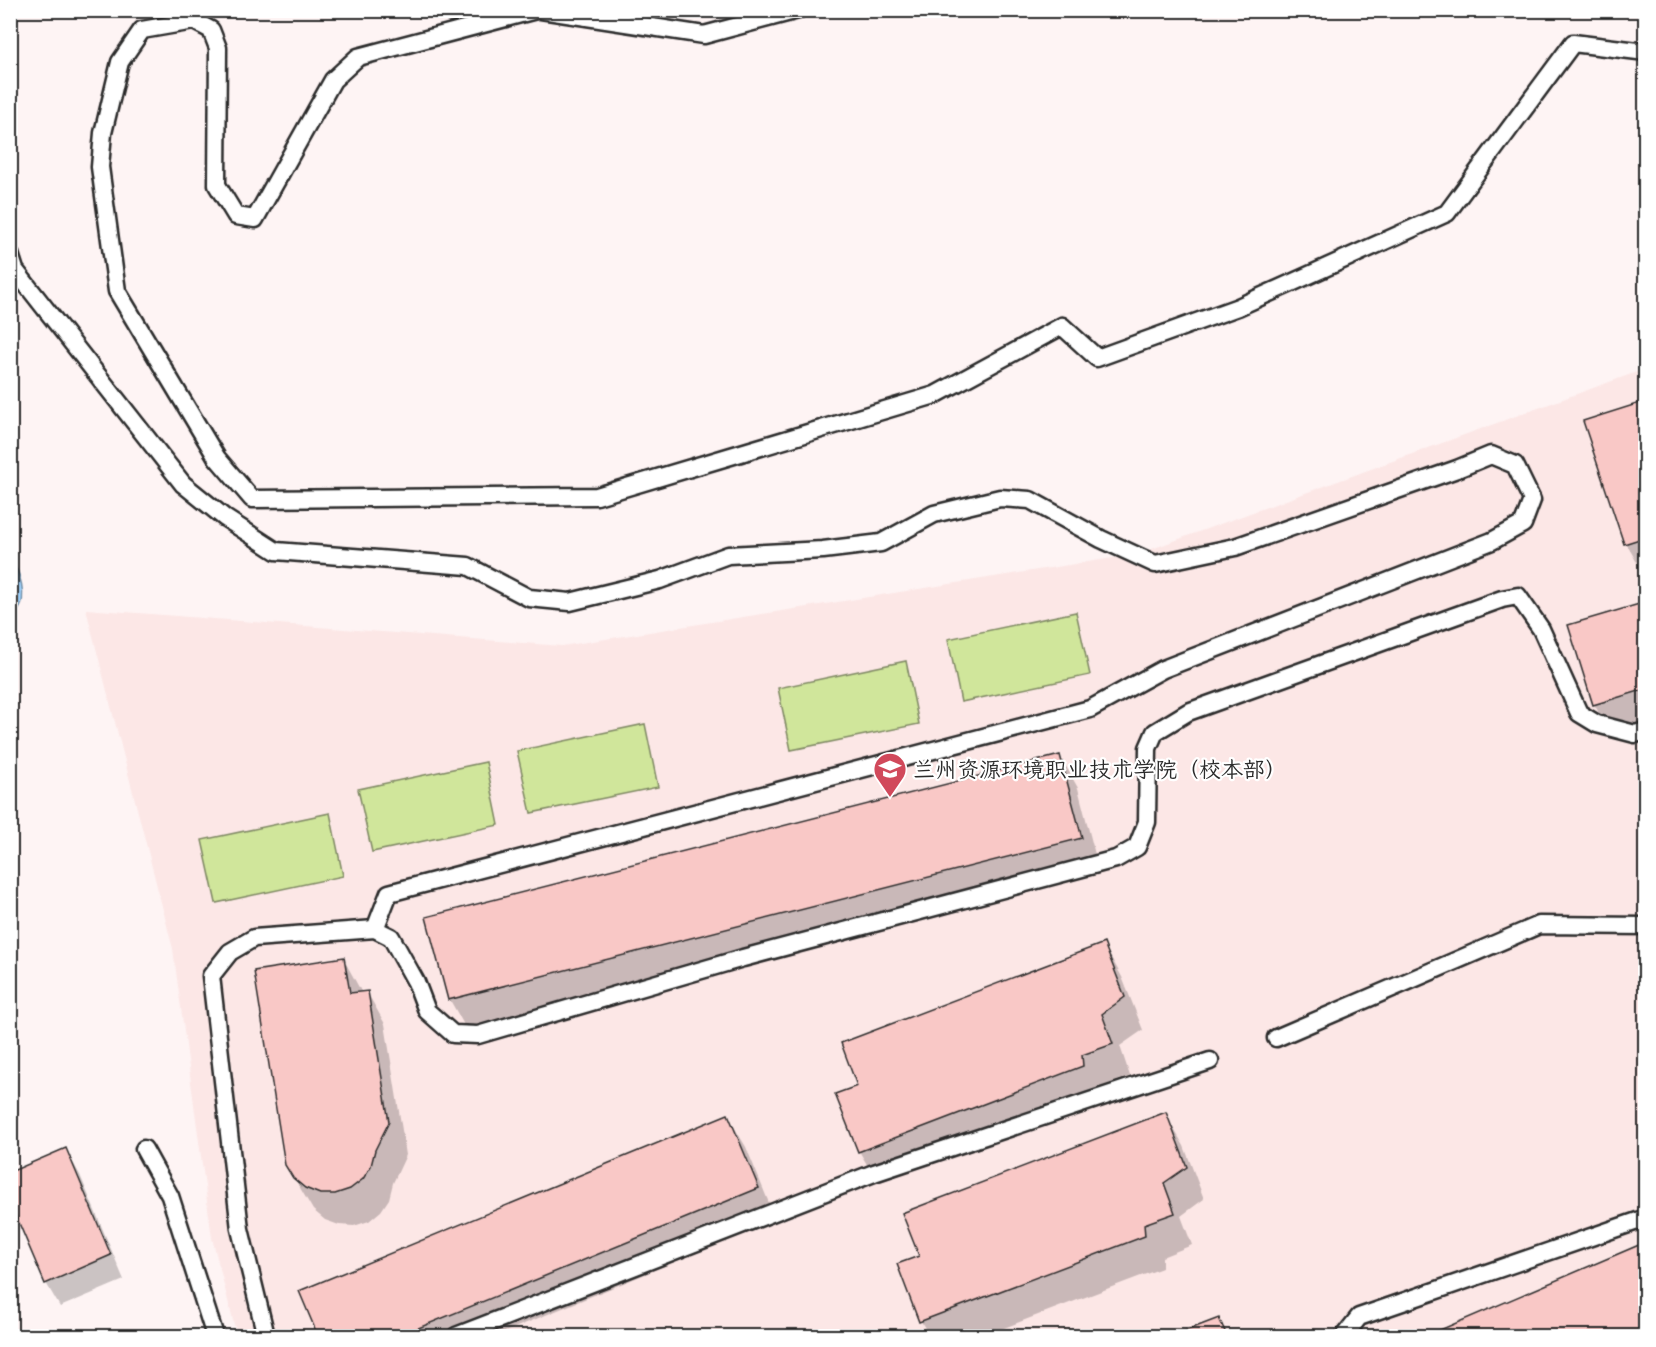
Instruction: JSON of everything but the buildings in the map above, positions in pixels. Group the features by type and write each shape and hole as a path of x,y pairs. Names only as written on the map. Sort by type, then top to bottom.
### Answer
{"lane":[{"path":"252,499 217,458 117,291 100,167 103,133 120,62 142,30 194,21 211,30 218,48 218,185 236,216 255,219 333,80 358,57 536,10"},
{"path":"541,10 704,35 798,10"},
{"path":"225,518 252,499 597,496 934,395 1062,326 1097,358 1238,308 1447,213 1573,43 1646,51"},
{"path":"10,254 15,270 183,484 225,518 276,551 468,566 529,598 570,602 660,580 728,555 824,550 882,543 934,514 1000,498 1030,500 1101,539 1155,564 1235,547 1491,455 1515,465 1532,500 1523,524 1492,541 1163,669 1090,709 389,893 375,929"},
{"path":"266,1336 240,1229 211,976 230,952 254,938 375,929 391,937 416,982 427,1011 453,1034 478,1035 743,958 1116,859 1137,848 1148,822 1148,748 1155,732 1188,712 1502,599 1518,596 1541,629 1579,713 1597,724 1635,734 1646,731"},
{"path":"1276,1038 1539,925 1646,926"},
{"path":"456,1336 874,1173 1210,1061"},
{"path":"144,1149 170,1196 215,1336"},
{"path":"1344,1336 1359,1317 1646,1218"}],"shaded area":[{"name":"兰州资源环境职业技术学院（校本部）","path":"1645,369 1645,1336 237,1336 212,1238 173,949 86,609 562,646 1138,554"}],"green space":[{"path":"1076,612 1090,675 961,702 948,639"},
{"path":"906,661 919,724 791,750 778,688"},
{"path":"645,724 658,787 531,813 517,751"},
{"path":"486,762 499,825 372,852 358,789"},
{"path":"330,813 343,876 216,903 202,840"}],"water":[{"path":"10,559 22,584 21,605 11,617"}],"place":[{"name":"兰州资源环境职业技术学院（校本部）","path":"890,798"}]}
